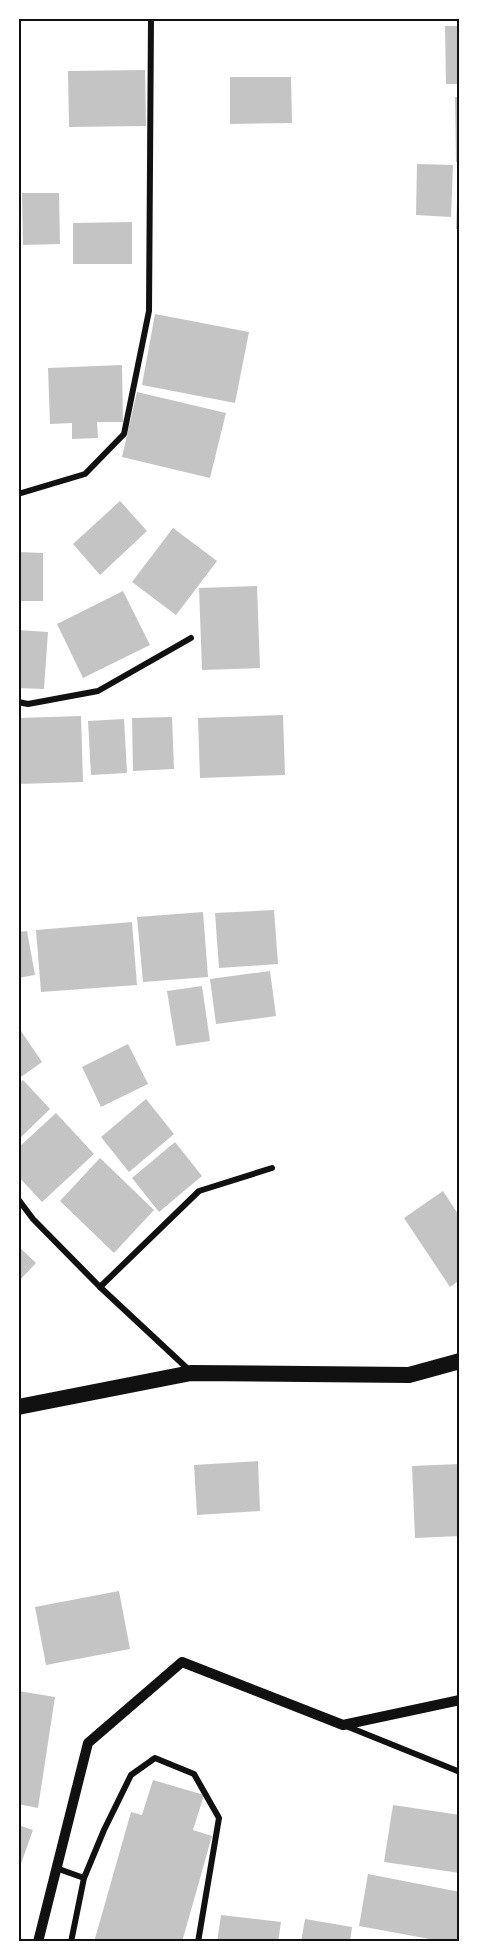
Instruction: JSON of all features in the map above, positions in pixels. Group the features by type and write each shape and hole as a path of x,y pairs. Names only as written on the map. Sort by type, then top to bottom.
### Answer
{"highway":[{"path":"18,1407 191,1373 409,1375 460,1361"}],"street":[{"path":"18,494 85,474 124,434 149,311 151,18"},
{"path":"18,702 28,704 98,691 191,638"},
{"path":"100,1287 199,1191 272,1168"},
{"path":"18,1199 33,1219 100,1287 191,1373"},
{"path":"38,1942 88,1743 182,1662 460,1772"},
{"path":"343,1725 460,1700"},
{"path":"70,1942 84,1878 104,1830 131,1775 155,1758 194,1774 219,1818 198,1942"},
{"path":"56,1868 84,1878"}],"building":[{"path":"445,26 460,26 460,84 446,84"},
{"path":"145,70 146,126 69,127 68,71"},
{"path":"230,77 291,77 292,123 230,124"},
{"path":"455,97 460,97 460,162 456,162"},
{"path":"417,164 453,165 451,217 416,215"},
{"path":"458,175 460,175 460,229 456,229"},
{"path":"22,193 59,193 60,244 23,245"},
{"path":"132,222 132,264 73,264 73,223"},
{"path":"155,314 249,332 235,403 142,385"},
{"path":"122,365 123,422 97,422 98,438 72,439 72,423 50,424 48,368"},
{"path":"137,392 226,413 210,478 122,457"},
{"path":"120,501 147,531 100,575 73,544"},
{"path":"173,528 217,561 176,615 132,582"},
{"path":"18,552 43,553 43,601 18,601"},
{"path":"257,586 260,668 202,670 199,588"},
{"path":"123,591 150,645 83,678 57,624"},
{"path":"18,630 48,632 44,689 18,688"},
{"path":"283,715 285,775 200,778 198,718"},
{"path":"81,716 83,782 18,784 18,718"},
{"path":"172,717 174,769 133,771 132,718"},
{"path":"124,719 127,773 91,775 88,721"},
{"path":"274,910 278,964 219,968 215,913"},
{"path":"203,912 208,977 143,982 137,917"},
{"path":"132,922 137,985 41,992 36,930"},
{"path":"27,931 35,975 18,978 18,932"},
{"path":"270,971 276,1016 216,1024 210,979"},
{"path":"202,986 210,1041 176,1046 167,991"},
{"path":"21,1031 42,1062 18,1079 18,1034"},
{"path":"128,1044 148,1084 101,1107 82,1067"},
{"path":"23,1080 50,1109 18,1140 18,1085"},
{"path":"146,1099 174,1134 129,1172 101,1137"},
{"path":"56,1113 94,1154 42,1202 18,1176 18,1148"},
{"path":"175,1142 202,1176 159,1212 132,1178"},
{"path":"100,1158 154,1210 114,1253 60,1201"},
{"path":"443,1191 460,1217 460,1280 450,1287 404,1218"},
{"path":"18,1246 36,1263 18,1282"},
{"path":"258,1461 260,1511 197,1515 194,1465"},
{"path":"460,1464 460,1536 415,1538 412,1466"},
{"path":"119,1591 130,1649 46,1665 35,1607"},
{"path":"18,1691 55,1697 38,1808 18,1804"},
{"path":"153,1780 204,1795 193,1830 212,1836 182,1942 94,1942 131,1812 142,1815"},
{"path":"393,1805 460,1815 460,1873 384,1862"},
{"path":"18,1825 33,1830 18,1872"},
{"path":"368,1874 460,1892 458,1942 446,1942 359,1926"},
{"path":"221,1915 281,1922 278,1942 217,1942"},
{"path":"305,1919 352,1927 350,1942 301,1942"}]}
